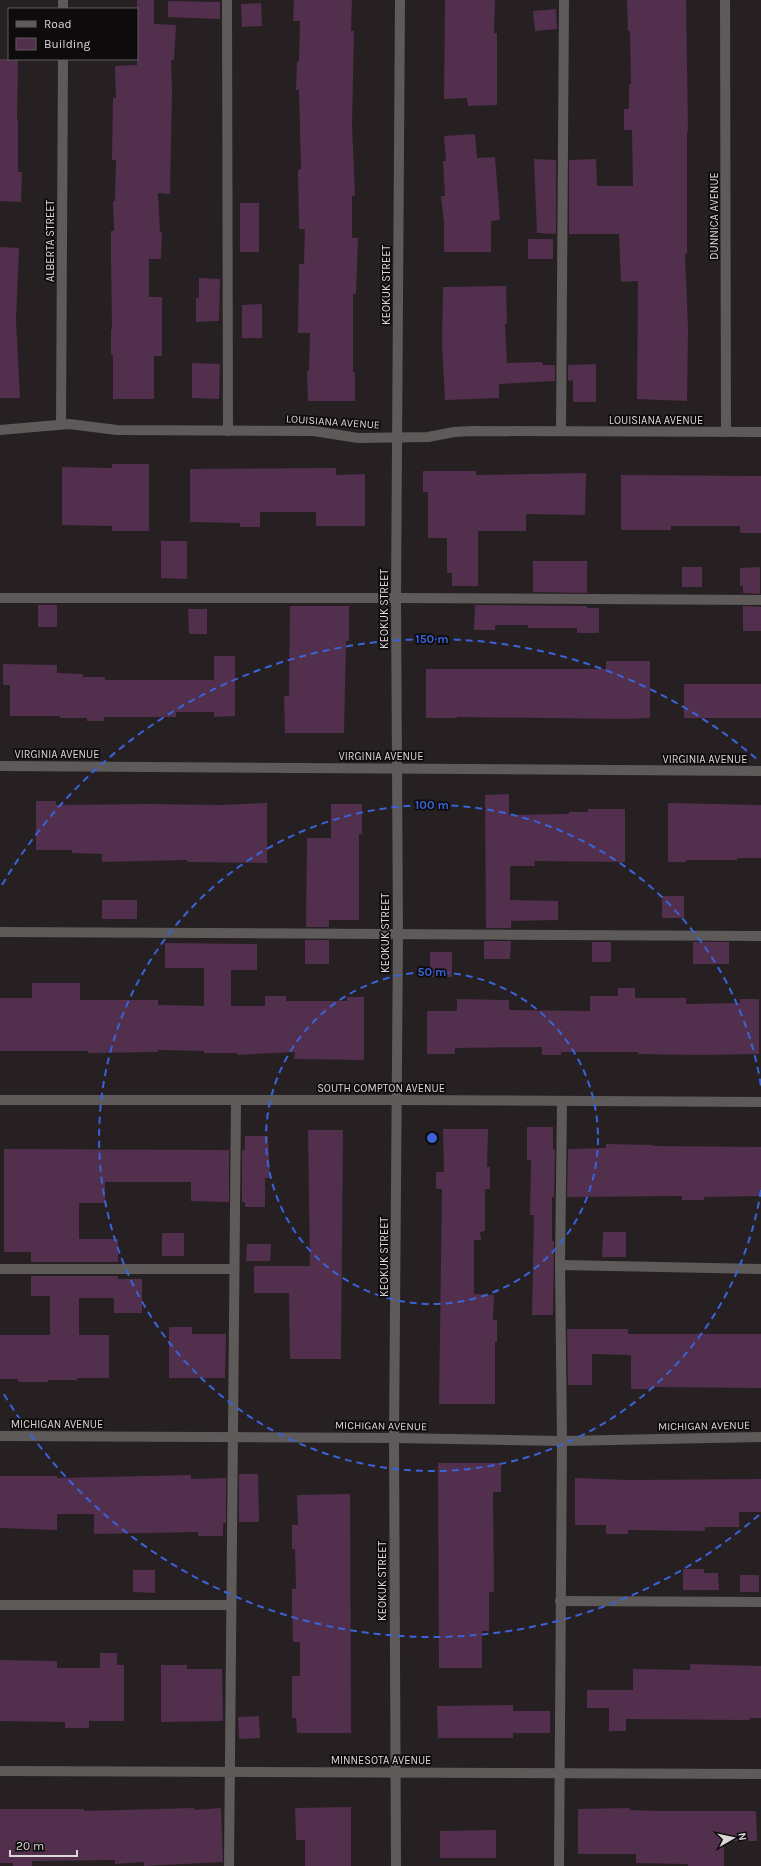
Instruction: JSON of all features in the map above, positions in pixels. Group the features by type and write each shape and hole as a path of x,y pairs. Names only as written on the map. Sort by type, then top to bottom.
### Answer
{"street":[{"path":"227,0 228,431"},
{"name":"KEOKUK STREET","path":"396,1866 394,1438 398,934 396,598 400,0"},
{"path":"561,431 564,0"},
{"name":"DUNNICA AVENUE","path":"725,0 726,432"},
{"name":"ALBERTA STREET","path":"61,424 63,60"},
{"name":"LOUISIANA AVENUE","path":"0,430 61,424 117,430 314,431 350,437 397,438 428,437 464,431 761,432"},
{"path":"0,598 761,600"},
{"name":"VIRGINIA AVENUE","path":"0,766 761,771"},
{"path":"0,932 761,936"},
{"name":"SOUTH COMPTON AVENUE","path":"0,1100 761,1102"},
{"path":"229,1866 230,1605 234,1437 236,1101"},
{"path":"559,1866 562,1441 560,1265 562,1102"},
{"path":"560,1265 761,1269"},
{"path":"0,1269 234,1269"},
{"name":"MICHIGAN AVENUE","path":"0,1436 394,1438 562,1441 761,1437"},
{"path":"560,1601 761,1602"},
{"path":"0,1605 230,1605"},
{"name":"MINNESOTA AVENUE","path":"0,1771 761,1774"}],"building":[{"path":"137,0 154,0 154,24 176,25 174,60 171,60 172,90 170,194 158,193 160,232 162,232 161,259 149,259 149,297 162,297 162,356 154,356 154,399 113,399 113,355 111,355 111,231 114,231 113,201 115,201 116,160 112,160 113,98 116,98 115,66 137,65"},
{"path":"294,0 352,0 351,31 354,31 352,125 355,196 352,196 352,238 358,238 356,294 353,294 353,372 355,372 355,401 308,401 307,371 309,371 310,333 298,333 299,264 304,264 305,229 299,229 298,170 301,169 299,90 296,90 297,62 299,62 300,21 293,21"},
{"path":"445,0 495,0 494,33 497,33 497,105 468,106 467,98 444,99"},
{"path":"627,0 686,0 688,131 687,254 685,254 688,329 687,401 637,399 638,281 621,282 619,234 569,234 569,160 596,159 597,186 633,186 632,130 624,130 624,109 629,109 629,84 631,84 630,31 628,31"},
{"path":"168,1 220,2 220,19 168,17"},
{"path":"261,3 262,26 242,27 241,4"},
{"path":"556,9 557,29 535,31 533,11"},
{"path":"0,59 8,59 18,60 18,172 22,172 21,202 0,201"},
{"path":"475,134 477,158 495,157 500,220 491,221 491,252 444,252 444,223 441,196 445,196 443,161 446,161 444,136"},
{"path":"534,159 556,160 556,234 537,233"},
{"path":"240,203 259,203 259,252 240,252"},
{"path":"528,239 553,239 553,259 528,259"},
{"path":"0,247 19,248 16,319 20,398 0,398"},
{"path":"199,278 220,279 219,321 196,322 196,298 199,298"},
{"path":"506,286 507,324 505,324 507,363 542,362 543,365 555,365 555,381 499,384 499,398 445,400 442,344 443,287"},
{"path":"262,304 262,338 242,338 242,305"},
{"path":"192,363 220,364 219,399 192,398"},
{"path":"596,364 596,402 573,402 573,380 568,381 568,365"},
{"path":"112,464 149,464 149,531 112,531 112,526 62,525 62,467 112,468"},
{"path":"336,468 336,475 365,474 365,526 316,526 316,512 260,512 260,527 240,527 240,523 190,522 190,469"},
{"path":"423,471 476,471 476,475 586,473 585,515 526,514 526,531 478,531 478,586 452,586 452,573 447,573 447,538 428,538 428,492 423,492"},
{"path":"621,475 761,476 761,533 740,533 740,526 671,526 671,530 621,530"},
{"path":"161,541 187,541 187,579 161,578"},
{"path":"533,561 587,561 587,593 533,592"},
{"path":"682,567 702,567 702,587 682,587"},
{"path":"760,567 760,594 743,593 743,586 740,586 740,568"},
{"path":"38,605 57,605 57,627 38,627"},
{"path":"475,605 587,606 587,608 599,608 599,633 577,633 577,628 528,628 528,625 495,625 495,630 474,630"},
{"path":"290,606 349,606 349,641 346,641 344,733 285,733 284,696 289,696"},
{"path":"743,606 761,607 761,631 743,631"},
{"path":"188,609 207,609 207,634 189,634"},
{"path":"214,656 235,656 235,716 214,717 214,712 176,712 176,717 104,717 104,721 87,721 87,718 60,718 60,716 10,716 10,685 3,685 3,664 57,665 57,673 83,674 83,677 105,677 105,680 214,680"},
{"path":"606,661 650,661 650,718 426,718 426,669 606,669"},
{"path":"684,684 761,684 761,718 684,718"},
{"path":"509,794 509,815 569,814 569,812 588,812 588,809 625,809 625,862 534,861 535,866 510,866 510,900 558,901 558,920 511,921 511,928 486,928 485,795"},
{"path":"36,801 56,801 56,805 220,805 267,803 267,863 187,862 187,860 102,862 102,854 72,853 72,850 36,850"},
{"path":"668,803 761,805 761,858 737,858 737,860 686,860 686,862 668,862"},
{"path":"331,804 362,804 362,834 359,834 359,920 329,920 329,927 306,927 307,838 331,838"},
{"path":"662,896 684,896 684,918 662,918"},
{"path":"102,900 137,900 137,919 102,919"},
{"path":"305,940 329,940 329,964 305,964"},
{"path":"484,941 511,941 510,959 484,959"},
{"path":"592,942 611,942 611,962 592,962"},
{"path":"693,942 729,942 729,964 693,964"},
{"path":"165,943 257,944 257,970 231,970 231,1006 265,1006 265,996 286,996 286,1001 347,1001 347,997 364,997 364,1060 294,1059 295,1052 237,1055 237,1053 204,1053 204,1051 158,1050 158,1052 88,1053 88,1051 0,1051 0,998 32,998 32,983 80,983 80,1000 158,1000 158,1005 204,1006 204,968 165,968"},
{"path":"430,952 452,952 452,977 430,977"},
{"path":"618,988 635,988 635,998 686,998 686,1004 740,1003 740,999 759,999 759,1054 699,1055 638,1054 638,1052 561,1052 561,1055 542,1055 542,1047 455,1048 455,1054 427,1054 427,1011 457,1011 457,999 509,1000 509,1010 590,1011 590,996 618,996"},
{"path":"527,1127 553,1127 553,1149 555,1149 554,1197 552,1197 552,1241 554,1241 553,1315 532,1315 534,1215 530,1215 531,1160 527,1160"},
{"path":"443,1129 488,1129 487,1167 490,1167 490,1189 485,1189 485,1231 480,1232 481,1240 474,1240 474,1294 494,1295 493,1320 497,1320 497,1342 495,1342 495,1404 439,1404 442,1189 436,1189 436,1172 444,1172"},
{"path":"308,1130 343,1130 341,1359 290,1359 289,1293 254,1293 254,1266 310,1266"},
{"path":"245,1136 268,1136 270,1178 265,1178 265,1207 245,1207 245,1202 242,1202 242,1150 245,1150"},
{"path":"606,1144 761,1147 761,1196 704,1197 704,1200 682,1200 682,1196 567,1197 568,1149 606,1148"},
{"path":"4,1149 229,1150 229,1202 191,1201 191,1182 105,1182 105,1203 79,1203 79,1239 118,1239 118,1262 31,1262 31,1252 4,1252"},
{"path":"603,1232 626,1232 626,1257 602,1257"},
{"path":"162,1233 184,1233 184,1256 162,1256"},
{"path":"247,1244 271,1244 270,1261 246,1261"},
{"path":"31,1276 118,1276 118,1279 142,1279 142,1313 114,1313 114,1298 79,1298 79,1335 109,1335 109,1378 77,1378 77,1380 48,1380 48,1382 18,1382 18,1379 0,1379 0,1335 50,1335 50,1296 31,1296"},
{"path":"169,1327 192,1327 192,1334 226,1334 225,1378 169,1378"},
{"path":"567,1329 628,1329 628,1334 761,1334 761,1388 654,1387 654,1389 631,1389 631,1355 592,1354 592,1385 568,1385"},
{"path":"438,1463 501,1463 501,1492 493,1492 494,1592 489,1592 489,1631 482,1631 482,1668 439,1668"},
{"path":"239,1474 258,1474 259,1522 239,1522"},
{"path":"191,1475 191,1479 226,1478 226,1523 223,1523 223,1536 198,1536 198,1532 94,1534 94,1514 57,1514 57,1530 0,1528 0,1476 57,1476 57,1478"},
{"path":"575,1478 628,1480 761,1479 761,1512 739,1512 739,1527 705,1527 705,1531 628,1530 628,1534 606,1534 606,1525 575,1525"},
{"path":"350,1494 351,1733 297,1733 296,1718 292,1718 292,1676 300,1676 300,1642 293,1642 292,1589 296,1589 295,1549 292,1549 292,1525 298,1525 297,1495"},
{"path":"683,1569 704,1569 704,1573 718,1573 719,1590 683,1590"},
{"path":"133,1570 155,1570 155,1593 133,1592"},
{"path":"740,1575 759,1575 759,1592 740,1592"},
{"path":"100,1653 117,1653 117,1665 124,1665 124,1721 89,1721 89,1728 65,1728 65,1722 0,1721 0,1660 57,1661 57,1668 100,1668"},
{"path":"690,1664 761,1666 761,1718 750,1718 750,1720 626,1719 626,1731 609,1731 609,1708 587,1708 587,1690 633,1690 633,1669 690,1670"},
{"path":"161,1665 187,1665 187,1669 222,1669 223,1721 161,1722"},
{"path":"513,1705 513,1711 550,1711 550,1733 513,1733 513,1738 438,1738 437,1706"},
{"path":"259,1716 260,1738 239,1739 238,1717"},
{"path":"351,1807 351,1866 305,1866 305,1840 296,1840 295,1808"},
{"path":"194,1808 194,1810 221,1808 223,1862 144,1866 144,1862 115,1864 115,1860 32,1861 32,1866 13,1866 13,1863 0,1863 0,1809 84,1809 84,1811"},
{"path":"630,1808 630,1810 660,1811 756,1811 757,1841 724,1841 724,1866 688,1866 688,1864 636,1863 636,1854 578,1854 578,1809"},
{"path":"496,1830 496,1858 440,1858 440,1831"}]}
